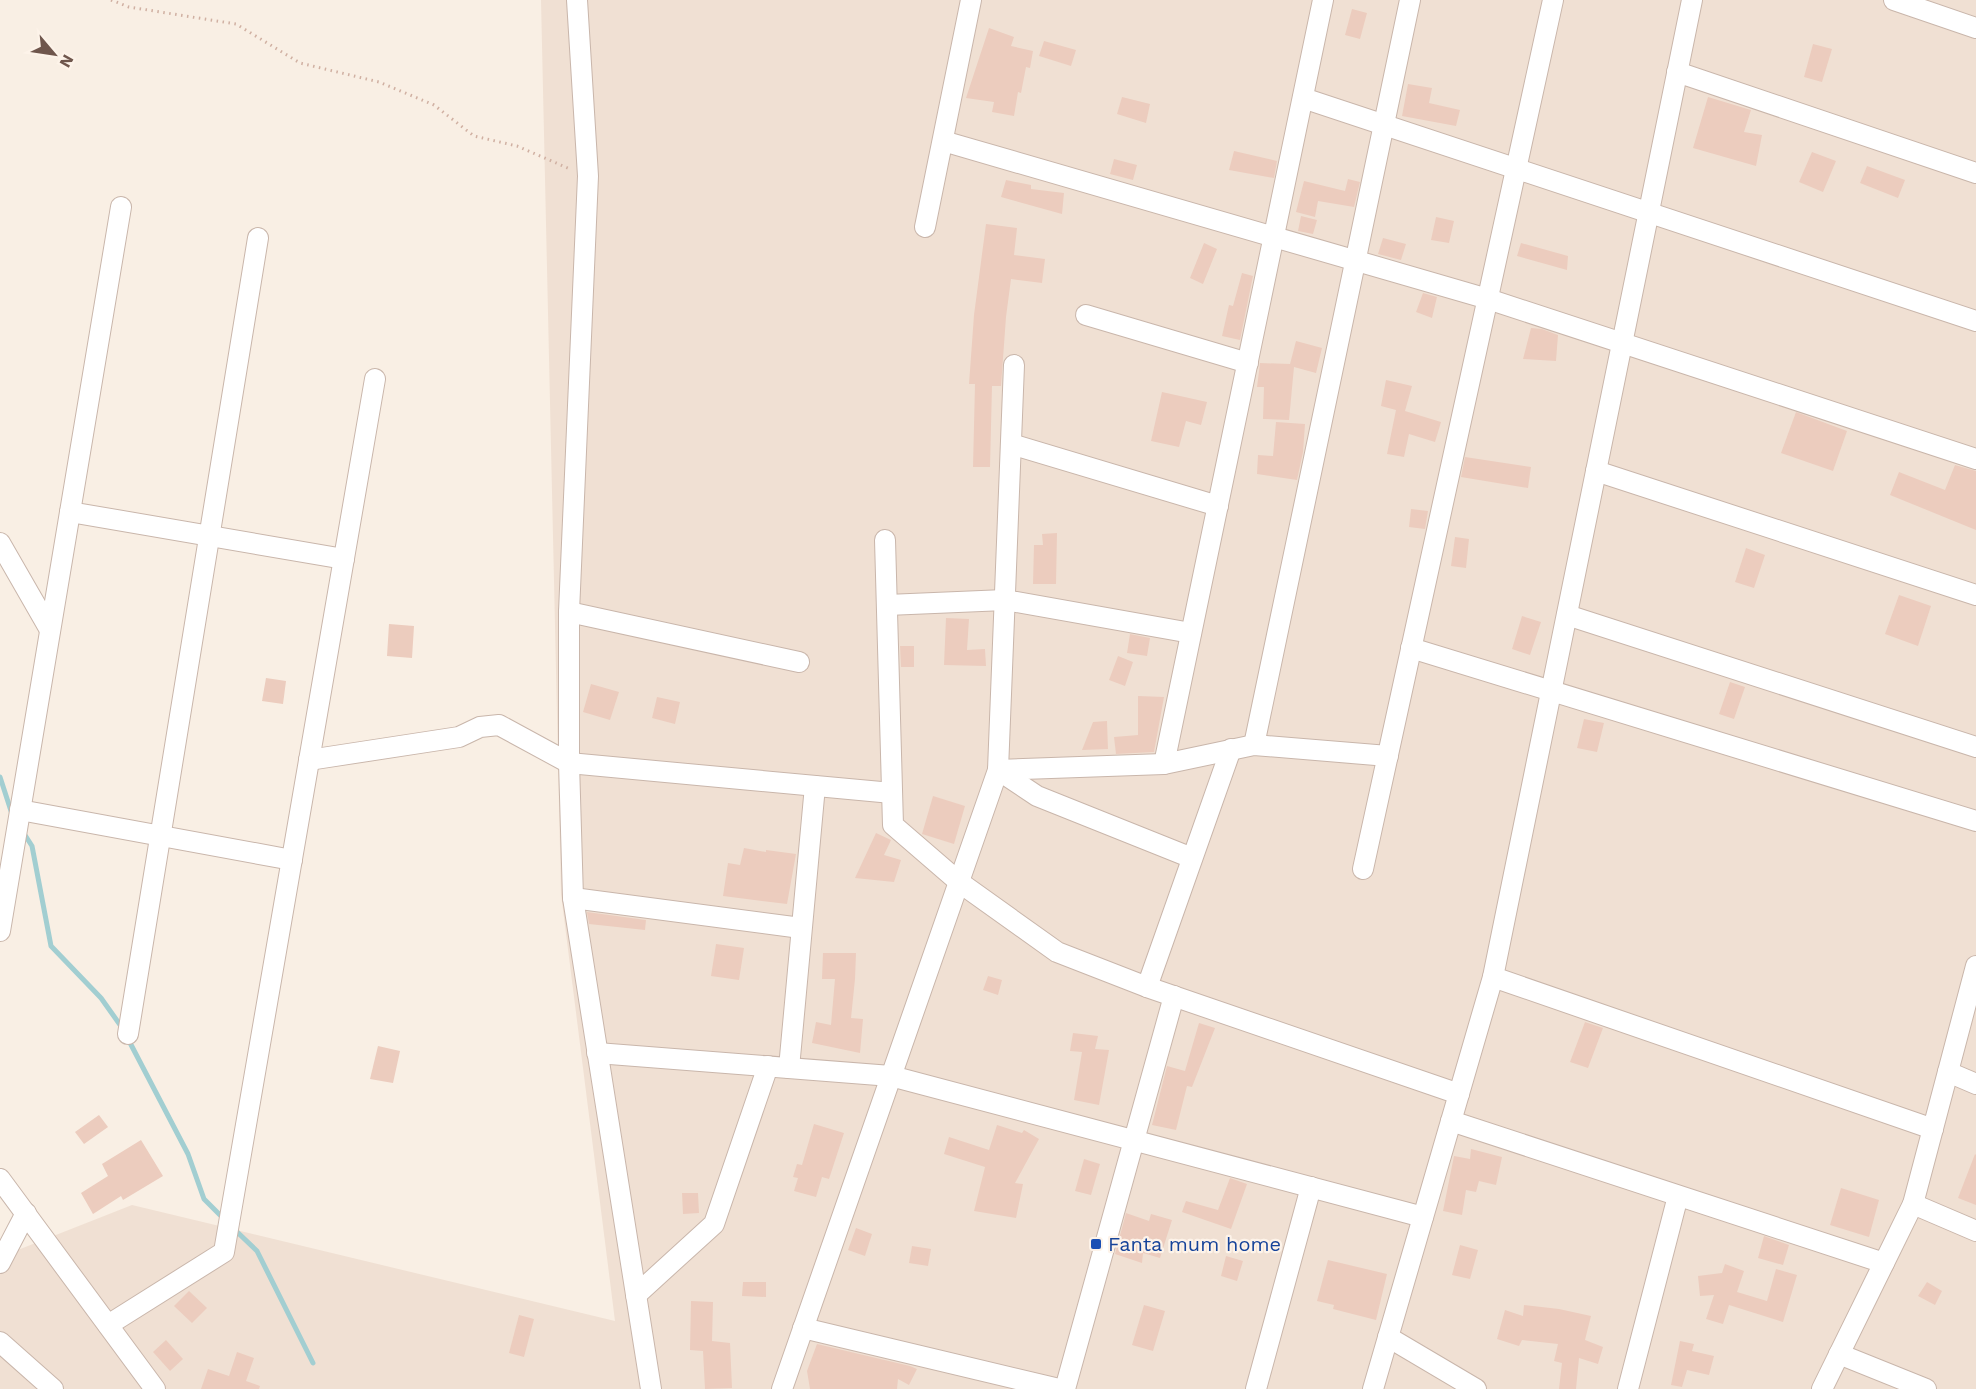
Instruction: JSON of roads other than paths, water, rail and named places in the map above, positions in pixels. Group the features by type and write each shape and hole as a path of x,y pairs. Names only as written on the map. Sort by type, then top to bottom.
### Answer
{"street":[{"path":"577,0 588,176 569,612 569,763 573,898 651,1389"},
{"path":"925,227 971,0"},
{"path":"1164,764 1323,0"},
{"path":"1254,745 1410,0"},
{"path":"1363,869 1553,0"},
{"path":"1373,1389 1493,977 1692,0"},
{"path":"1894,0 1976,28"},
{"path":"1677,72 1976,173"},
{"path":"1303,98 1976,321"},
{"path":"942,141 1488,299 1976,459"},
{"path":"0,931 121,207"},
{"path":"128,1034 258,238"},
{"path":"1086,315 1248,363"},
{"path":"782,1389 998,770 1014,365"},
{"path":"108,1325 224,1252 375,379"},
{"path":"1011,444 1218,506"},
{"path":"1596,471 1976,595"},
{"path":"70,512 344,559"},
{"path":"885,540 893,825 959,882 1057,952 1146,987 1459,1094"},
{"path":"0,543 50,630"},
{"path":"887,605 1005,600 1191,633"},
{"path":"569,612 800,662"},
{"path":"1567,615 1976,747"},
{"path":"1411,648 1976,821"},
{"path":"309,760 459,737 480,727 499,725 569,763 892,793"},
{"path":"998,770 1164,764 1254,745 1388,756"},
{"path":"1146,987 1231,749"},
{"path":"998,770 1037,796 1192,858"},
{"path":"789,1068 815,786"},
{"path":"20,810 292,860"},
{"path":"573,898 801,928"},
{"path":"1822,1389 1913,1204 1976,966"},
{"path":"1493,977 1933,1129"},
{"path":"1065,1389 1174,996"},
{"path":"597,1053 891,1076 1424,1217"},
{"path":"636,1295 714,1224 768,1066"},
{"path":"1948,1072 1976,1084"},
{"path":"1451,1121 1884,1263"},
{"path":"0,1179 155,1389"},
{"path":"1256,1389 1311,1187"},
{"path":"1628,1389 1678,1196"},
{"path":"1913,1204 1976,1231"},
{"path":"0,1263 26,1213"},
{"path":"803,1328 1059,1389"},
{"path":"1389,1337 1454,1383 1476,1389"},
{"path":"0,1342 53,1389"},
{"path":"1839,1354 1926,1389"}],"waterway":[{"path":"0,777 12,814"},
{"path":"23,832 32,846 51,946 101,998 123,1029"},
{"path":"127,1037 188,1154 204,1199 225,1220"},
{"path":"234,1229 257,1251 313,1363"}],"place":[{"name":"Fanta mum home","path":"1096,1244"}]}
